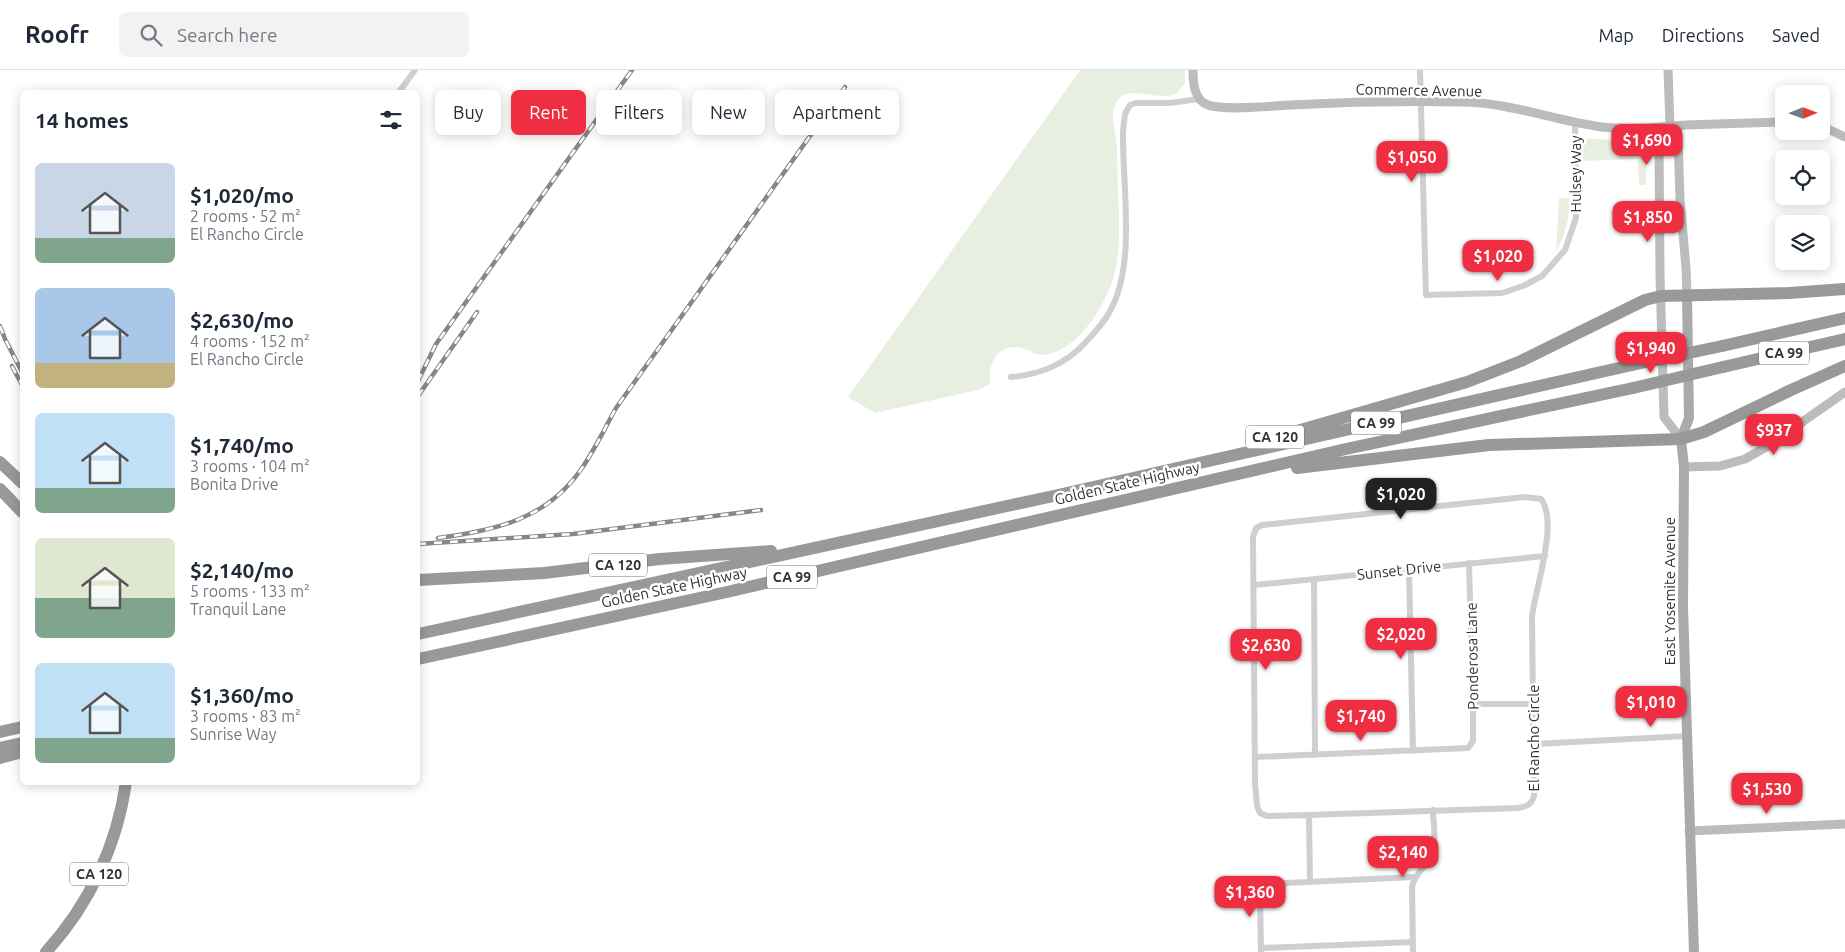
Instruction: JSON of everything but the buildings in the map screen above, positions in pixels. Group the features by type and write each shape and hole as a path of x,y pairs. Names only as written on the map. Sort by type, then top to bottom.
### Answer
{"highway":[{"path":"1687,296 1789,293 1845,289"},
{"name":"CA 120","path":"1120,481 1467,382 1521,361 1645,300 1661,296 1687,296"},
{"name":"Golden State Highway","path":"420,634 819,548 1845,318"},
{"name":"Golden State Highway","path":"420,659 727,592 1215,479 1723,368 1845,339"},
{"path":"1681,439 1704,432 1790,390 1845,366"},
{"name":"CA 120","path":"1215,479 1490,445 1681,439"},
{"path":"0,462 20,481"},
{"path":"0,479 20,500"},
{"path":"0,489 20,510"},
{"name":"CA 120","path":"420,580 544,573 660,559 819,548"},
{"path":"0,732 20,727"},
{"path":"0,748 20,744"},
{"path":"0,758 20,753"},
{"name":"CA 120","path":"46,952 67,927 97,879 112,843 120,816 125,785"},
{"path":"54,952 84,914 110,866 127,818 132,785"}],"main road":[{"name":"East Yosemite Avenue","path":"1687,296 1689,418 1681,439 1684,467 1682,586 1694,952"}],"street":[{"path":"400,90 415,70"},
{"path":"1011,377 1026,376 1062,362 1082,346 1098,329 1110,312 1121,285 1126,256 1123,143 1127,110 1130,105 1136,103 1170,103 1199,99 1193,81 1193,70"},
{"path":"1420,70 1421,102"},
{"name":"East Yosemite Avenue","path":"1668,70 1670,126 1678,137 1680,200 1687,296"},
{"name":"Commerce Avenue","path":"1199,99 1206,105 1223,108 1318,104 1476,102 1605,127 1638,128 1775,122"},
{"name":"Hulsey Way","path":"1421,102 1426,295 1502,292 1523,286 1542,276 1565,250 1576,218 1575,122"},
{"name":"East Yosemite Avenue","path":"1670,126 1659,143 1664,417 1681,439"},
{"path":"1830,130 1845,137"},
{"path":"1684,467 1720,466 1745,460 1845,392"},
{"name":"El Rancho Circle","path":"1525,496 1541,499 1546,504 1547,544 1534,597 1532,617 1534,796 1528,806 1518,808 1308,815 1267,816 1260,813 1257,806 1254,585 1253,537 1256,528 1262,525 1525,496"},
{"name":"Sunset Drive","path":"1254,585 1469,562 1545,556"},
{"name":"Ponderosa Lane","path":"1413,751 1468,748 1473,741 1469,562"},
{"path":"1256,757 1413,751 1410,569"},
{"path":"1314,579 1315,755"},
{"path":"1473,704 1533,704"},
{"path":"1534,744 1686,736"},
{"path":"1414,952 1412,887 1414,877 1432,854 1434,845 1433,810"},
{"path":"1308,815 1310,881"},
{"path":"1689,831 1845,824"},
{"path":"1413,942 1261,950 1260,895 1263,887 1269,883 1414,877"}],"green space":[{"path":"1080,70 1185,70 1185,83 1176,94 1162,96 1128,93 1117,101 1113,112 1113,123 1117,150 1119,226 1117,262 1107,295 1095,317 1070,344 1050,354 1041,355 1017,347 1003,350 994,358 990,370 990,384 978,390 875,413 848,397"},
{"path":"1581,138 1637,143 1642,148 1646,158 1646,185 1639,185 1638,159 1581,161"},
{"path":"1559,198 1569,198 1569,212 1565,232 1556,251"}],"railway":[{"path":"420,377 436,344 632,70"},
{"path":"438,538 480,531 518,520 553,500 568,486 587,461 616,408 845,87"},
{"path":"420,393 477,312"},
{"path":"0,326 20,368"},
{"path":"12,366 20,381"},
{"path":"420,544 573,534 761,510"}]}
